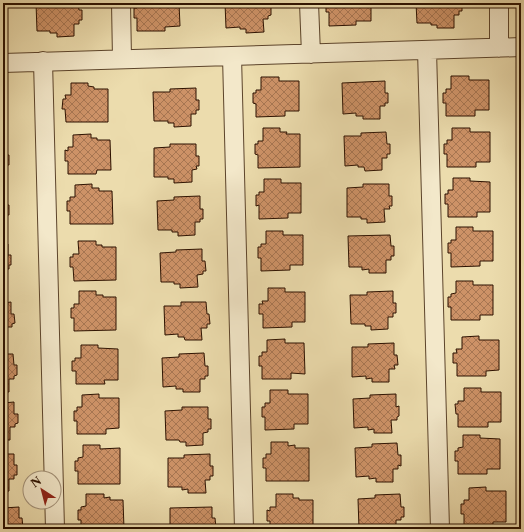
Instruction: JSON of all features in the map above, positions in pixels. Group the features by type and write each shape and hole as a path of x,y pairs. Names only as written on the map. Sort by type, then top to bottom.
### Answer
{"street":[{"path":"121,3 122,59"},
{"path":"309,3 311,54"},
{"path":"499,3 499,48"},
{"path":"3,63 521,47"},
{"path":"427,50 440,529"},
{"path":"232,56 244,529"},
{"path":"43,62 56,529"}],"building":[{"path":"36,3 78,3 79,10 82,10 82,20 79,20 79,24 74,24 74,36 57,37 57,33 50,33 50,31 37,31"},
{"path":"179,3 180,26 165,27 165,31 137,31 137,18 134,18 134,8 137,8 137,4"},
{"path":"225,3 268,3 268,6 271,5 271,15 268,16 268,19 263,19 264,32 246,33 246,29 240,29 240,27 226,28"},
{"path":"326,3 371,3 371,21 356,21 356,25 329,26 329,12 326,12"},
{"path":"416,3 462,3 462,11 459,11 459,15 454,15 454,28 437,28 437,25 431,25 431,23 417,23"},
{"path":"451,76 469,76 469,80 489,80 489,110 475,110 475,116 446,116 446,103 443,103 443,93 446,93 446,89 451,89"},
{"path":"261,77 279,77 279,81 299,81 299,111 285,111 285,116 256,117 256,104 253,103 253,93 256,93 256,90 261,90"},
{"path":"385,81 385,93 388,93 388,103 385,103 385,106 380,106 380,119 363,119 363,116 356,116 356,113 343,114 342,83"},
{"path":"71,83 88,83 88,86 94,87 94,89 108,89 108,122 66,122 65,109 62,109 63,99 66,99 65,95 71,95"},
{"path":"196,88 196,100 199,100 199,110 196,110 196,114 191,114 191,126 174,127 174,123 168,123 168,121 154,121 153,92 170,92 170,89"},
{"path":"3,93 4,105 7,105 7,115 5,115 5,119 3,119"},
{"path":"263,128 280,128 280,132 287,132 286,134 300,134 300,167 258,168 258,155 255,154 255,144 258,144 258,141 263,141"},
{"path":"452,128 470,128 470,132 490,132 490,162 476,162 476,167 447,167 447,154 444,154 444,144 447,144 447,140 452,140"},
{"path":"386,132 387,144 390,144 390,154 387,154 387,158 382,158 382,170 365,171 364,167 358,167 358,165 345,166 344,136 361,136 361,133"},
{"path":"91,134 91,138 97,138 97,140 110,140 111,170 97,170 96,174 68,174 68,161 65,161 65,150 68,151 68,147 73,147 73,135"},
{"path":"3,144 6,144 6,155 9,155 9,165 7,165 7,169 3,169"},
{"path":"170,144 196,144 196,156 199,156 199,166 196,166 197,169 192,170 192,182 174,183 174,179 168,179 168,177 154,177 154,148 170,147"},
{"path":"453,178 470,178 470,181 490,182 490,212 477,212 477,217 448,217 448,204 445,204 445,194 448,194 448,190 453,190"},
{"path":"264,179 281,179 281,183 301,183 301,213 288,213 288,218 259,219 259,205 256,206 256,195 259,195 259,192 264,192"},
{"path":"92,184 92,188 99,188 99,191 112,191 113,224 70,224 70,211 67,211 67,201 70,201 70,197 75,197 75,185"},
{"path":"363,184 389,184 389,196 392,196 392,206 389,206 390,209 384,209 385,222 367,223 367,219 361,219 361,217 347,217 347,188 363,187"},
{"path":"3,194 6,194 6,205 9,205 9,215 6,215 7,218 3,219"},
{"path":"200,196 200,209 203,209 203,219 200,219 200,222 195,222 195,235 178,236 178,232 172,232 172,230 158,230 157,201 174,200 174,197"},
{"path":"456,227 473,227 473,231 493,231 493,261 480,261 480,266 451,267 451,253 448,253 448,243 451,243 451,240 456,240"},
{"path":"266,231 283,231 283,235 303,235 303,265 290,265 290,270 261,271 261,258 258,258 258,247 261,247 261,244 266,244"},
{"path":"390,235 391,246 394,246 394,256 391,256 391,260 386,260 386,273 369,273 369,269 362,270 362,267 349,267 348,236"},
{"path":"78,241 96,241 96,245 102,245 102,247 116,247 116,280 74,281 73,267 70,267 70,257 73,257 73,254 79,254"},
{"path":"3,244 8,244 8,255 11,255 11,265 9,265 9,269 3,269"},
{"path":"202,249 202,261 205,261 206,271 203,271 203,274 197,275 198,287 180,288 180,284 174,284 174,282 161,282 160,253 176,252 176,250"},
{"path":"456,281 473,281 473,285 493,285 493,315 480,315 480,320 451,320 451,307 448,307 448,297 451,297 451,294 456,293"},
{"path":"268,288 285,288 285,292 305,292 305,322 292,322 292,327 263,328 263,314 259,314 259,304 263,304 262,301 268,301"},
{"path":"79,291 96,291 96,295 103,295 103,297 116,297 116,330 74,331 74,318 71,318 71,308 74,308 74,304 79,304"},
{"path":"393,291 393,303 396,303 396,313 393,313 393,317 388,317 388,329 371,330 371,326 365,326 365,324 351,324 350,295 367,295 367,292"},
{"path":"11,302 11,314 14,314 15,323 12,324 12,327 6,327 7,340 3,340 3,303"},
{"path":"181,302 206,302 210,324 207,324 207,328 201,328 202,340 185,340 184,337 178,337 178,334 165,335 164,306 181,306"},
{"path":"479,336 479,340 499,340 499,370 486,371 486,376 457,376 457,363 453,363 453,353 457,353 456,349 462,349 462,337"},
{"path":"285,339 285,343 304,343 305,374 291,373 291,379 262,379 262,366 259,366 259,356 262,356 262,352 267,352 267,340"},
{"path":"394,343 394,355 397,355 398,365 394,365 395,369 389,369 389,382 372,382 372,378 366,379 366,376 352,377 352,347 368,347 368,344"},
{"path":"81,345 98,345 98,348 118,349 118,380 104,380 105,384 76,384 76,371 72,371 72,361 75,361 75,358 81,358"},
{"path":"204,353 205,366 208,366 208,376 205,376 205,379 200,379 200,392 183,392 183,389 176,389 176,386 163,387 162,358 179,357 179,354"},
{"path":"3,354 13,354 14,365 17,365 17,375 14,376 14,379 9,379 9,392 3,392"},
{"path":"464,388 481,388 481,392 501,392 501,422 488,422 488,427 458,427 458,414 456,414 455,404 458,404 458,401 464,401"},
{"path":"270,390 288,390 288,394 308,394 308,424 294,424 294,429 265,430 265,417 262,417 262,407 265,407 265,403 270,403"},
{"path":"99,394 99,398 119,398 119,428 106,429 106,434 77,434 77,421 74,421 74,411 77,411 77,407 82,407 82,395"},
{"path":"396,394 396,407 399,406 399,416 397,417 397,420 391,420 392,433 374,433 374,429 368,430 368,427 354,428 353,399 370,398 370,395"},
{"path":"14,402 14,414 18,414 18,423 15,424 15,427 10,427 10,440 3,440 3,403"},
{"path":"182,407 208,407 208,419 211,419 211,429 208,429 208,432 203,433 203,445 186,446 186,442 180,442 179,440 166,440 165,411 182,410"},
{"path":"463,435 480,435 480,438 500,439 500,469 487,469 487,474 458,474 458,461 455,461 455,451 458,451 458,448 463,447"},
{"path":"271,442 288,442 288,446 295,445 295,448 309,448 309,481 266,481 266,468 263,468 263,458 266,458 266,454 271,454"},
{"path":"397,443 398,455 401,455 401,466 398,465 398,469 393,469 393,482 376,482 376,478 369,479 369,476 356,477 355,448 372,447 372,444"},
{"path":"83,445 100,445 100,449 120,448 120,484 78,484 78,471 75,471 75,461 78,461 78,458 83,457"},
{"path":"3,454 14,454 14,465 17,465 17,475 14,475 14,479 9,479 9,491 3,492"},
{"path":"210,454 210,466 213,466 213,476 210,476 210,480 205,480 206,493 188,493 188,489 182,490 182,487 168,487 168,458 184,458 184,455"},
{"path":"486,487 486,491 506,491 506,522 493,522 493,527 464,527 464,514 461,514 461,504 464,504 464,500 469,500 469,488"},
{"path":"86,494 104,494 104,498 110,497 110,500 123,500 124,529 81,529 81,520 78,520 78,510 81,510 81,507 86,506"},
{"path":"276,494 293,494 293,498 299,498 299,500 313,500 313,529 270,529 270,521 267,521 267,510 270,511 270,507 276,507"},
{"path":"400,494 401,507 404,507 404,517 401,517 401,520 396,520 396,529 359,528 358,499 375,498 375,495"},
{"path":"19,507 19,518 22,518 23,528 3,529 3,508"},
{"path":"212,507 212,518 215,518 216,528 170,529 170,508"}]}
